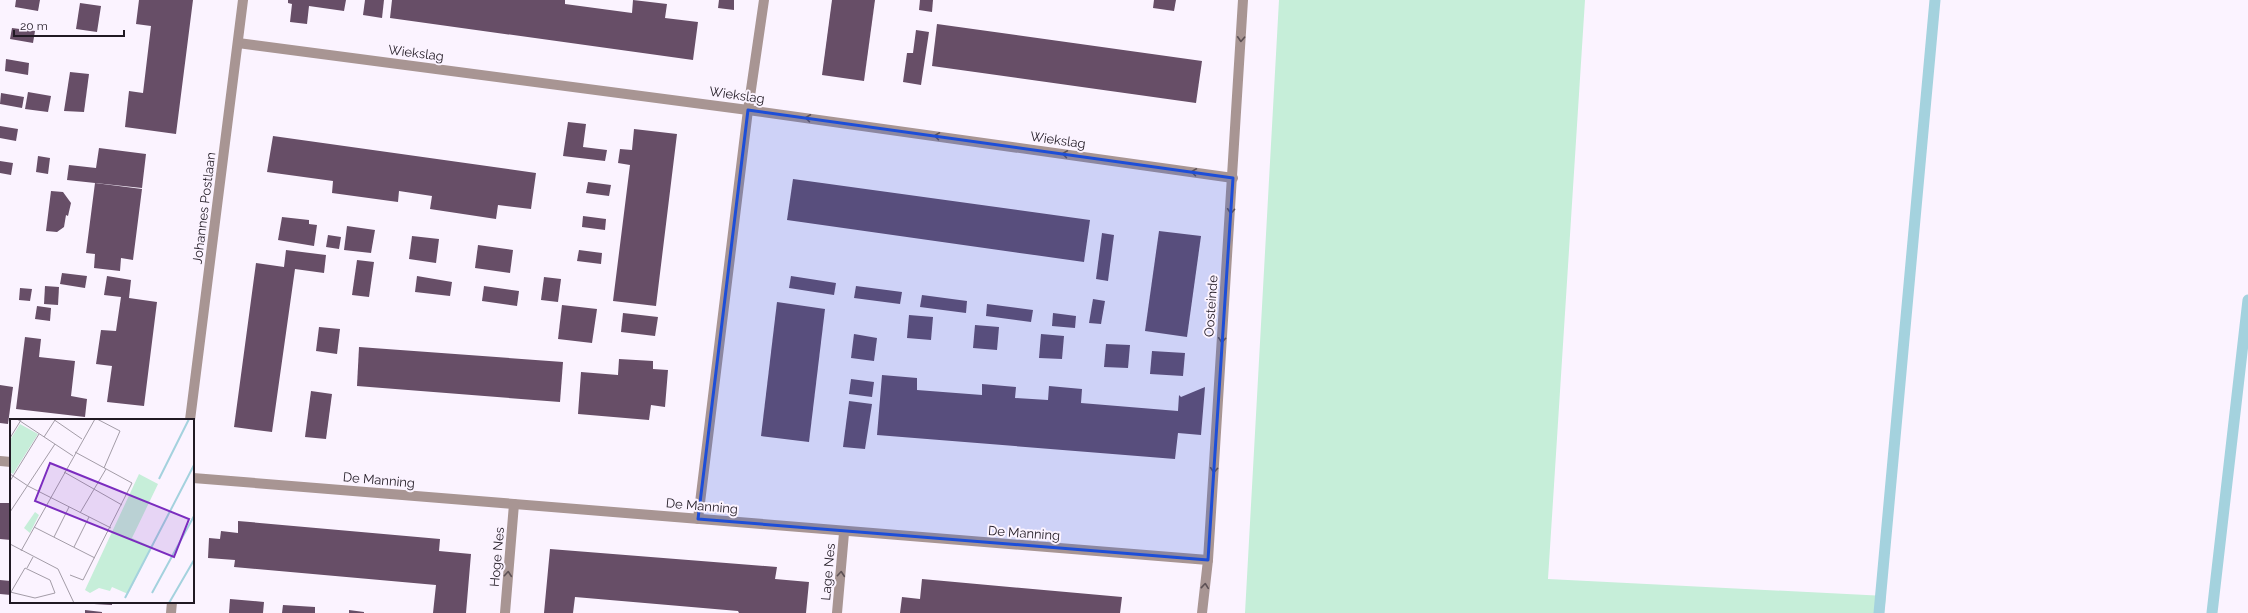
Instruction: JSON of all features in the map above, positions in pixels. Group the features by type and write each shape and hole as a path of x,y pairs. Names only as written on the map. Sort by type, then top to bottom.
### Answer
{"street":[{"name":"Johannes Postlaan","path":"190,419 243,0"},
{"path":"698,519 748,110 764,0"},
{"name":"Oosteinde","path":"1202,613 1208,560 1243,0"},
{"name":"Wiekslag","path":"238,43 748,110 1233,178"},
{"name":"De Manning","path":"194,478 698,519 844,533 1208,560"},
{"name":"Hoge Nes","path":"505,613 514,504"},
{"name":"Lage Nes","path":"837,613 844,533"},
{"path":"171,613 172,603"}],"highlighted area":[{"path":"748,110 1233,178 1208,560 698,519"}],"green space":[{"path":"1279,0 1585,0 1548,579 1886,596 1884,613 1245,613"}],"building":[{"path":"16,0 40,0 38,11 15,7"},
{"path":"139,0 193,0 176,134 125,127 129,91 143,93 151,26 136,24"},
{"path":"288,0 346,0 344,11 309,6 307,24 290,22 292,4 288,3"},
{"path":"365,0 384,0 382,18 363,15"},
{"path":"392,0 565,0 565,4 632,13 633,0 667,4 665,18 698,22 693,60 390,18"},
{"path":"719,0 734,0 734,10 718,8"},
{"path":"832,0 875,0 864,81 822,75"},
{"path":"920,0 933,0 932,12 919,10"},
{"path":"1154,0 1176,0 1174,11 1153,8"},
{"path":"80,3 101,6 97,32 76,29"},
{"path":"937,24 1202,61 1196,103 932,66"},
{"path":"12,28 35,31 33,43 10,39"},
{"path":"916,30 929,32 921,85 903,82 907,53 913,53"},
{"path":"6,59 29,63 28,75 5,71"},
{"path":"70,72 89,74 84,112 64,111"},
{"path":"28,92 51,96 48,112 25,109"},
{"path":"1,93 24,97 22,108 0,104"},
{"path":"568,122 586,124 583,147 607,150 605,161 563,156"},
{"path":"0,126 18,129 16,141 0,138"},
{"path":"634,129 677,134 656,306 613,301 630,165 618,163 620,149 632,150"},
{"path":"273,136 536,173 531,209 498,205 496,219 430,209 432,196 399,191 398,202 332,193 333,181 267,172"},
{"path":"99,148 146,154 142,188 67,180 69,165 96,168"},
{"path":"38,156 50,158 48,174 36,172"},
{"path":"0,161 13,163 11,175 0,173"},
{"path":"793,179 1090,220 1084,262 787,220"},
{"path":"588,182 611,185 609,196 586,193"},
{"path":"95,183 142,189 133,260 121,258 120,271 94,268 95,254 86,253"},
{"path":"51,191 63,192 71,203 68,216 66,215 64,227 57,232 46,231"},
{"path":"583,216 606,219 605,230 582,227"},
{"path":"282,217 309,220 309,224 317,225 314,246 278,240"},
{"path":"347,226 375,230 371,253 344,250"},
{"path":"1159,231 1201,236 1187,337 1145,331"},
{"path":"1102,233 1114,235 1108,281 1096,279"},
{"path":"328,235 341,237 339,249 326,247"},
{"path":"412,236 439,239 436,263 409,259"},
{"path":"478,245 513,250 510,273 475,268"},
{"path":"286,250 326,255 324,273 295,269 272,432 234,427 256,263 284,267"},
{"path":"579,250 602,253 601,264 577,261"},
{"path":"357,260 374,262 369,297 352,295"},
{"path":"62,273 87,276 85,288 60,284"},
{"path":"107,276 131,280 129,298 157,302 144,406 107,402 112,366 96,364 101,330 116,331 121,297 104,295"},
{"path":"417,276 452,282 450,296 415,292"},
{"path":"791,276 836,283 834,295 789,288"},
{"path":"544,277 561,279 558,302 541,300"},
{"path":"45,286 59,287 58,305 44,304"},
{"path":"484,286 519,291 517,306 482,301"},
{"path":"856,286 902,292 900,304 854,298"},
{"path":"20,288 32,289 30,301 19,300"},
{"path":"922,295 967,301 966,313 920,307"},
{"path":"1093,299 1105,301 1101,324 1089,323"},
{"path":"777,302 825,309 809,442 761,436"},
{"path":"987,304 1033,310 1031,322 986,316"},
{"path":"562,305 597,309 592,343 558,339"},
{"path":"37,306 51,308 50,321 35,319"},
{"path":"623,313 658,317 655,336 621,332"},
{"path":"1053,313 1076,316 1075,328 1052,326"},
{"path":"909,315 933,317 931,340 907,338"},
{"path":"975,325 999,327 997,350 973,348"},
{"path":"319,327 340,329 337,354 316,351"},
{"path":"854,334 877,338 874,361 851,358"},
{"path":"1041,334 1064,336 1062,359 1039,358"},
{"path":"25,337 41,339 39,357 75,361 71,396 87,399 85,417 16,409"},
{"path":"1106,344 1130,345 1128,368 1104,367"},
{"path":"359,347 563,362 560,402 357,386"},
{"path":"1152,351 1185,353 1183,376 1150,374"},
{"path":"619,359 653,361 653,369 668,370 665,407 651,405 649,420 578,414 581,372 618,375"},
{"path":"882,375 917,378 917,390 982,395 982,384 1016,387 1015,398 1048,400 1049,386 1082,389 1081,403 1178,411 1179,395 1181,397 1205,387 1201,435 1178,433 1175,459 877,435"},
{"path":"851,379 874,382 872,397 849,394"},
{"path":"0,385 13,387 8,424 0,423"},
{"path":"311,391 332,394 326,439 305,437"},
{"path":"849,401 872,404 865,449 843,447"},
{"path":"0,503 10,503 10,540 0,539"},
{"path":"238,521 440,539 439,551 471,554 466,613 433,613 436,585 234,567 235,560 208,558 209,538 220,539 221,531 238,533"},
{"path":"550,549 777,567 775,579 809,582 806,613 739,613 738,611 575,597 573,613 544,613"},
{"path":"922,579 1122,597 1120,613 900,613 902,597 920,599"},
{"path":"0,580 10,581 10,595 0,594"},
{"path":"230,599 264,602 263,613 229,613"},
{"path":"112,603 112,605 94,604"},
{"path":"283,605 315,607 315,613 282,613"},
{"path":"85,610 102,612 102,613 85,613"},
{"path":"349,610 364,612 364,613 349,613"}],"waterway":[{"path":"1879,613 1935,0"},
{"path":"2212,613 2248,300"}]}
